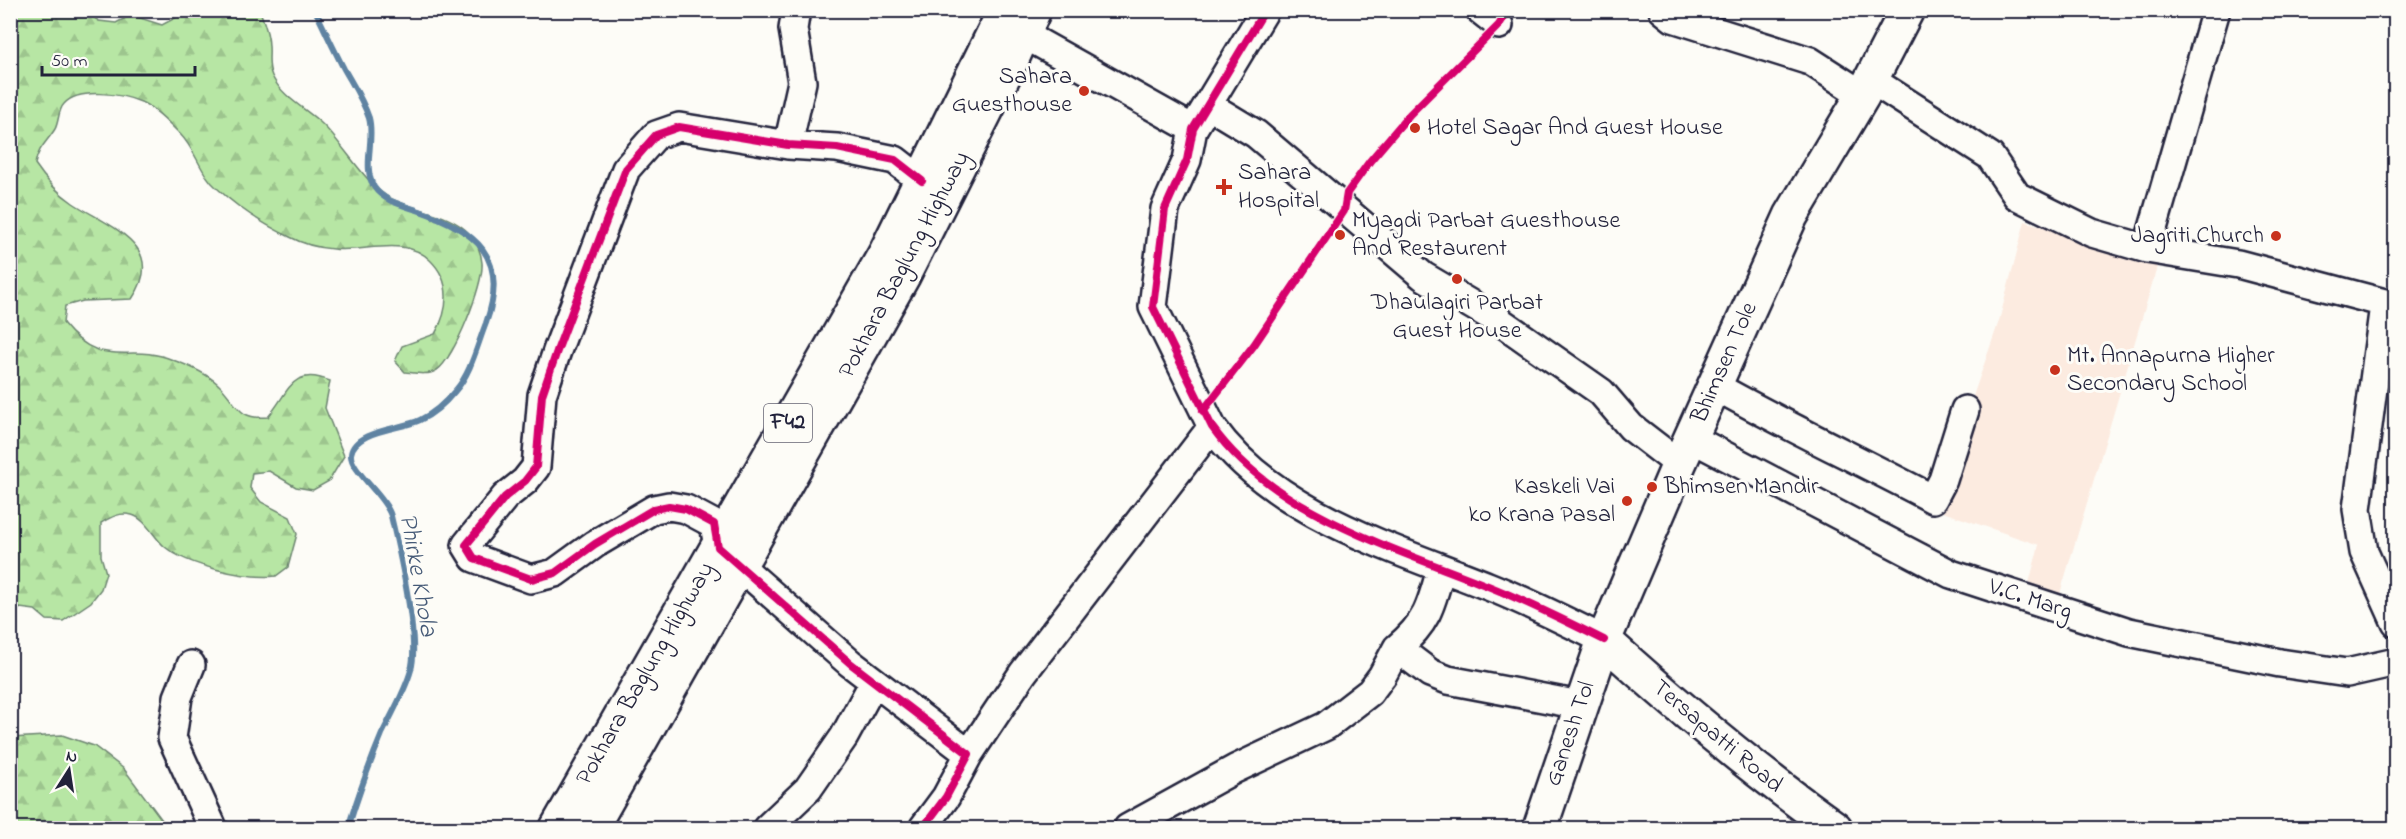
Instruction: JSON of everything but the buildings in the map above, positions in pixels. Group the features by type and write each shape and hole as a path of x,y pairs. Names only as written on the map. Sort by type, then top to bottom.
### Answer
{"main road":[{"name":"Bhimsen Tole","path":"1604,640 1685,451 1791,216 1867,87 1907,10"},
{"name":"Pokhara Baglung Highway","path":"591,828 922,181 1021,18"},
{"name":"Pokhara Baglung Highway","path":"556,828 903,276 1021,18"},
{"name":"Ganesh Tol","path":"1540,828 1604,640"},
{"name":"Tersapatti Road","path":"1604,640 1688,716 1770,782 1835,828"}],"street":[{"path":"788,145 802,82 793,29 796,10"},
{"path":"1265,10 1193,129 1187,160 1165,209 1153,307 1212,427 1220,439 1267,482 1324,518 1529,604 1604,640"},
{"path":"1663,10 1672,18 1810,61 1867,87 1990,156 2017,196 2092,232 2147,249 2238,264 2390,305 2357,509 2364,552 2396,623"},
{"path":"2147,249 2216,10"},
{"path":"1021,18 1193,129"},
{"name":"V.C. Marg","path":"1208,105 1256,134 1423,276 1501,322 1601,392 1631,427 1952,574 2129,632 2280,663 2347,673 2396,662"},
{"path":"922,181 895,160 837,148 788,145 679,127 656,135 626,169 542,395 536,467 525,481 505,497 466,545 474,558 522,577 547,576 654,509 669,506 686,508 714,524 729,556 874,682 969,754"},
{"path":"1715,386 1772,418 1862,460 1934,499 1943,480 1965,410"},
{"path":"923,828 946,797 969,754 1023,673 1212,427"},
{"path":"1128,828 1235,769 1326,726 1370,692 1382,676 1397,648 1411,636 1430,611 1441,569"},
{"path":"1397,648 1430,673 1448,680 1580,705"},
{"path":"191,665 178,697 172,738 213,828"},
{"path":"767,828 808,789 844,737 874,682"}],"shaded area":[{"name":"Mt. Annapurna Higher Secondary School","path":"2025,221 2158,264 2059,597 2028,587 2039,545 1934,509 1999,321"}],"green space":[{"path":"11,10 84,11 99,21 116,23 131,15 162,25 177,17 177,11 260,11 268,37 270,72 282,90 330,132 382,193 402,203 453,221 470,234 477,244 482,263 478,287 467,320 451,352 444,363 433,372 421,374 405,372 395,361 402,346 435,334 443,315 445,286 437,268 430,260 409,248 345,250 317,247 271,227 218,189 180,134 157,112 141,102 112,95 90,94 71,99 62,107 55,129 41,149 35,164 67,199 130,240 139,251 143,265 142,280 132,299 83,301 65,306 63,323 77,338 104,352 157,355 184,364 203,373 218,384 239,409 249,416 268,417 292,384 299,379 307,376 330,381 325,408 344,456 329,481 313,490 296,487 269,471 252,473 250,488 261,502 290,517 297,534 288,567 276,576 234,573 188,560 165,547 137,517 128,514 120,515 101,523 101,556 106,573 101,589 91,602 63,621 47,620 35,610 20,608 11,621"},
{"path":"62,735 94,746 124,769 168,828 11,828 11,738"}],"waterway":[{"name":"Phirke Khola","path":"315,10 369,118 371,135 369,171 374,187 382,196 438,218 471,237 483,249 494,280 486,323 461,384 448,399 425,417 370,435 354,446 351,454 356,467 388,508 391,516 411,617 413,656 411,670 402,694 377,746 348,828"}],"cycle path":[{"path":"1265,10 1193,129 1187,160 1165,209 1153,307 1212,427 1238,457 1268,483 1302,506 1376,542 1503,592 1604,640"},
{"path":"1203,411 1254,345 1344,211 1347,193 1370,161 1410,114 1499,25 1508,10"},
{"path":"922,181 895,160 837,148 788,145 679,127 656,135 626,169 557,351 542,395 536,467 525,481 505,497 466,545 474,558 531,579 555,573 595,544 654,509 669,506 686,509 714,524 718,547 850,663 969,754 946,797 923,828"}],"place":[{"name":"Sahara Guesthouse","path":"1084,91"},
{"name":"Hotel Sagar And Guest House","path":"1415,128"},
{"name":"Sahara Hospital","path":"1224,187"},
{"name":"Myagdi Parbat Guesthouse And Restaurent","path":"1340,235"},
{"name":"Jagriti Church","path":"2276,236"},
{"name":"Dhaulagiri Parbat Guest House","path":"1457,279"},
{"name":"Mt. Annapurna Higher Secondary School","path":"2055,370"},
{"name":"Bhimsen Mandir","path":"1652,487"},
{"name":"Kaskeli Vai ko Krana Pasal","path":"1627,501"}]}
